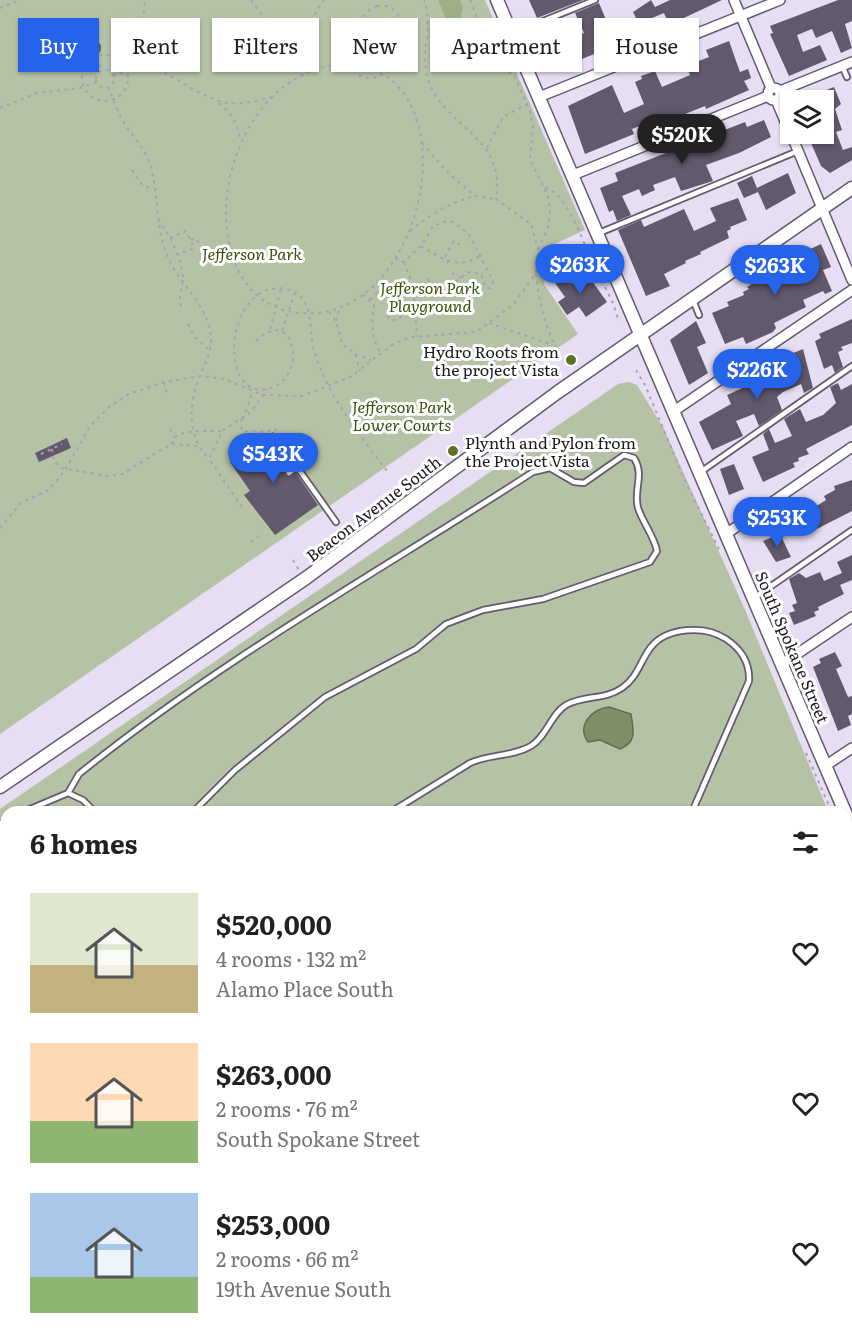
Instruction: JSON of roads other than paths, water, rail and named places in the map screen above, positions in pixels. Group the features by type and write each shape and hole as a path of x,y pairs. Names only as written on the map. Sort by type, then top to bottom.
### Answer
{"main road":[{"name":"South Spokane Street","path":"497,0 504,18"},
{"name":"South Spokane Street","path":"528,72 599,233 842,806"},
{"name":"Beacon Avenue South","path":"0,788 333,560 467,458 641,333 852,188"}],"street":[{"path":"734,0 780,108"},
{"path":"539,97 780,0"},
{"path":"573,175 852,62"},
{"path":"795,144 852,280"},
{"path":"674,411 852,290"},
{"path":"726,534 852,447"},
{"path":"782,664 852,618"},
{"path":"825,766 852,748"}],"lane":[{"path":"551,18 595,0"},
{"path":"842,66 847,77"},
{"path":"599,233 798,152"},
{"path":"579,270 606,251"},
{"path":"692,298 699,315"},
{"path":"721,366 725,376"},
{"path":"700,473 852,366"},
{"path":"37,806 68,793 79,774 194,688 315,607 533,472 550,468 574,482 584,483 624,455 634,458 640,470 636,494 638,507 656,543 657,551 654,559 640,567 543,599 483,610 446,624 416,649 325,697 235,770 198,806"},
{"path":"289,473 297,467 336,522"},
{"path":"754,598 852,530"},
{"path":"401,806 480,758 514,753 533,744 563,707 578,700 608,696 631,681 651,647 658,640 682,631 702,630 719,635 737,648 744,657 749,675 748,686 696,806"},
{"path":"68,793 83,800 89,806"}],"place":[{"name":"Hydro Roots from the project Vista","path":"571,360"},
{"name":"Plynth and Pylon from the Project Vista","path":"453,451"}],"park label":[{"name":"Jefferson Park","path":"252,253"},
{"name":"Jefferson Park Playground","path":"430,296"},
{"name":"Jefferson Park Lower Courts","path":"402,415"}]}
